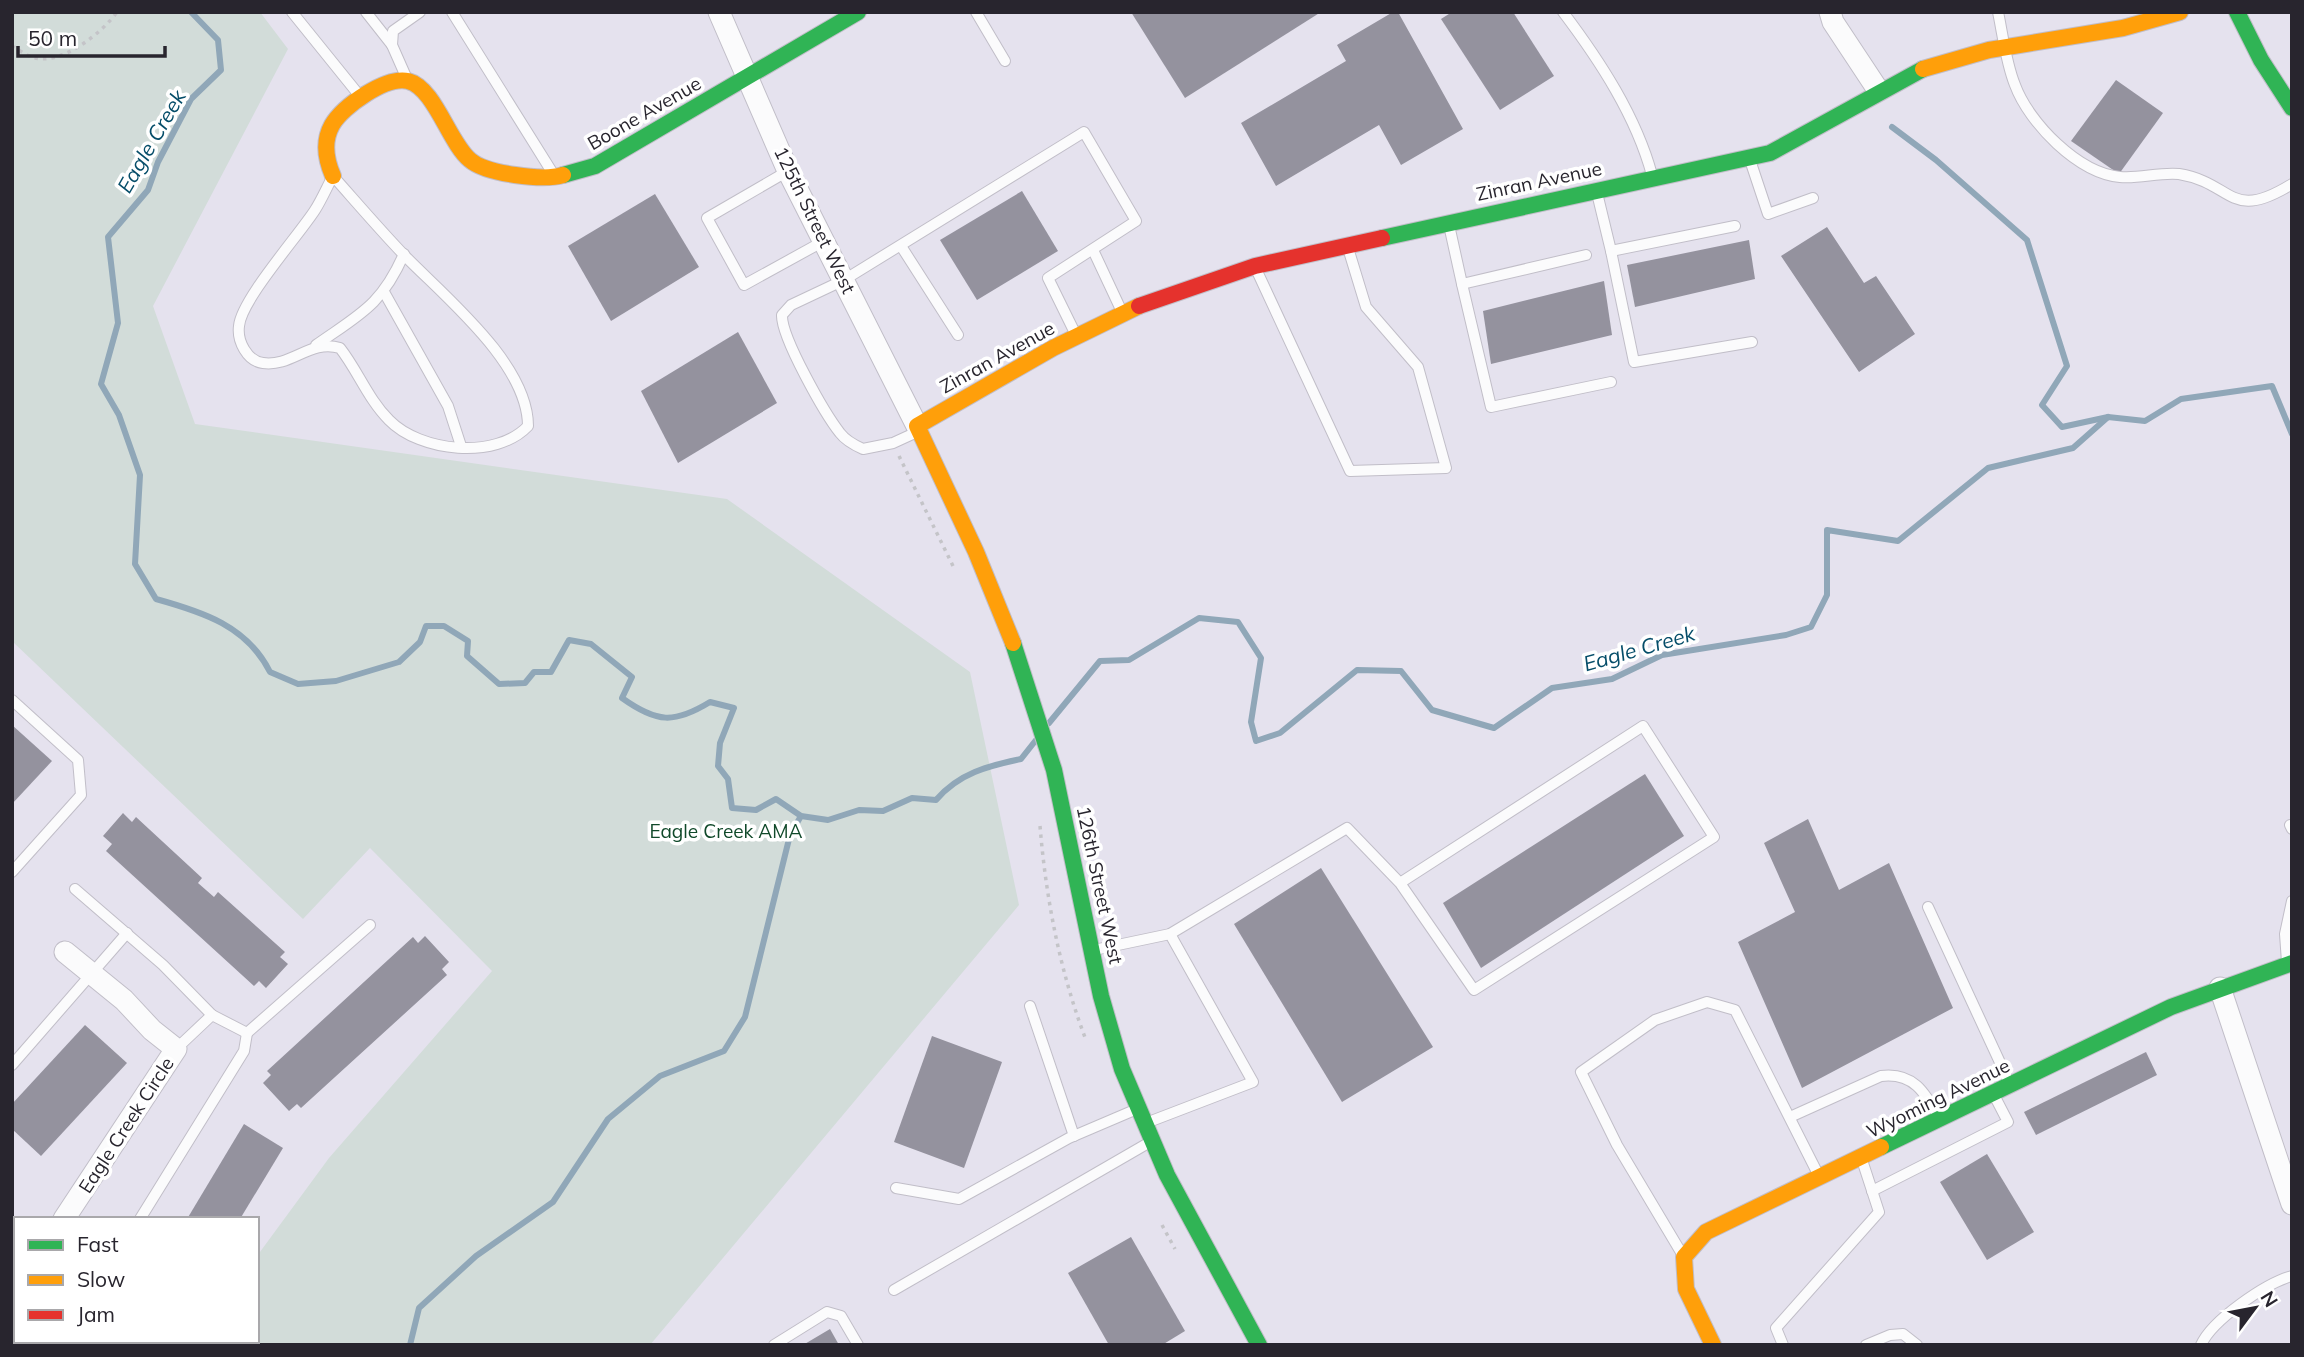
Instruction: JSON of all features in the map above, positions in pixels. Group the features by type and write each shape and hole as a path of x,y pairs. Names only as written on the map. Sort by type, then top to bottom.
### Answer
{"street":[{"name":"125th Street West","path":"719,12 788,171 918,429"},
{"name":"Boone Avenue","path":"408,81 422,89 470,161 519,177 555,177 595,166 858,12"},
{"path":"1830,12 1841,34 1878,90"},
{"name":"Zinran Avenue","path":"918,429 1077,336 1152,300 1255,266 1346,244 1770,153 1810,133 1878,90 1942,62 2005,45 2125,28 2180,12"},
{"path":"2238,12 2261,61 2292,108"},
{"path":"333,176 325,157 332,125 361,97 386,82 408,81"},
{"name":"126th Street West","path":"918,429 982,563 1026,676 1054,770 1091,950 1122,1069 1153,1141 1211,1260 1259,1345"},
{"name":"Eagle Creek Circle","path":"65,952 176,1049 65,1217"},
{"name":"Wyoming Avenue","path":"1684,1257 1706,1232 2171,1007 2220,988 2290,969"},
{"path":"2220,988 2292,1204"},
{"path":"1684,1257 1686,1289 1713,1345"}],"lane":[{"path":"292,12 361,97"},
{"path":"366,12 392,45 408,81"},
{"path":"392,45 393,31 420,12"},
{"path":"452,12 555,177"},
{"path":"976,12 1005,61"},
{"path":"1563,12 1589,46 1644,144 1653,178"},
{"path":"1998,12 2014,85 2046,133 2069,154 2099,171 2123,177 2179,174 2206,183 2232,199 2246,202 2272,197 2292,184"},
{"path":"918,429 893,443 863,449 841,434 781,327 782,315 804,298 844,280 1084,131 1136,221 1048,278 1077,336"},
{"path":"1749,158 1768,214 1813,198"},
{"path":"788,171 707,218 744,285 824,241"},
{"path":"316,345 340,348 365,390 389,421 411,437 461,446 498,446 517,438 528,426 523,398 500,357 463,311 404,254 333,176 316,208 254,296 239,324 240,344 249,355 261,363 281,361 316,345 384,292 404,254"},
{"path":"1597,190 1634,362 1752,342"},
{"path":"1448,222 1491,407 1611,382"},
{"path":"1611,251 1735,226"},
{"path":"1255,266 1350,471 1446,468 1418,367 1366,307 1346,244"},
{"path":"901,246 958,335"},
{"path":"1093,250 1123,314"},
{"path":"1462,284 1586,255"},
{"path":"384,292 448,406 461,446"},
{"path":"12,699 78,760 81,795 12,872"},
{"path":"1091,950 1170,934 1346,828 1400,883 1474,990 1714,837 1643,726 1400,883"},
{"path":"75,889 127,933 212,1014 247,1033"},
{"path":"2290,969 2285,934 2292,901"},
{"path":"1928,907 2010,1086"},
{"path":"141,1217 244,1051 247,1033 370,925"},
{"path":"12,1065 127,933"},
{"path":"897,1188 959,1199 1074,1136 1253,1082 1170,934"},
{"path":"1684,1257 1617,1146 1581,1072 1655,1020 1707,1002 1735,1010 1820,1178"},
{"path":"1030,1006 1074,1136"},
{"path":"176,1049 212,1014"},
{"path":"1790,1117 1881,1076 1896,1074 1910,1079 1924,1091 1941,1120"},
{"path":"1872,1191 2008,1122 1993,1094"},
{"path":"894,1290 1153,1141"},
{"path":"1783,1345 1776,1328 1879,1212 1861,1158"},
{"path":"2201,1345 2209,1331 2267,1286 2292,1276"},
{"path":"774,1345 827,1312 841,1316 858,1345"},
{"path":"1867,1345 1890,1335 1903,1334 1917,1345"}],"path":[{"path":"12,46 33,58 69,53 109,23 117,12"}],"green space":[{"name":"Eagle Creek AMA","path":"12,12 260,12 288,49 153,306 195,424 727,499 970,672 1019,905 650,1345 192,1345 259,1343 259,1253 329,1158 492,971 370,848 303,919 12,641"}],"building":[{"path":"1131,12 1321,12 1185,98"},
{"path":"1393,12 1398,12 1463,129 1401,165 1379,125 1276,186 1241,123 1346,61 1337,45"},
{"path":"1452,12 1513,12 1554,76 1500,110 1441,19"},
{"path":"2116,80 2163,113 2119,174 2071,141"},
{"path":"1022,191 1058,251 977,300 940,240"},
{"path":"655,194 699,267 611,321 568,246"},
{"path":"1827,227 1864,283 1876,276 1915,334 1859,372 1781,256"},
{"path":"1749,240 1755,279 1635,307 1627,265"},
{"path":"1604,281 1612,335 1491,364 1483,311"},
{"path":"738,332 777,403 678,463 641,391"},
{"path":"12,725 52,761 12,804"},
{"path":"1645,774 1684,836 1481,968 1443,903"},
{"path":"123,813 132,822 136,817 202,878 198,883 214,897 218,892 285,952 280,957 288,964 266,988 259,981 254,986 106,851 112,844 103,836"},
{"path":"1808,819 1839,890 1889,863 1953,1008 1802,1088 1738,942 1795,912 1764,843"},
{"path":"1321,868 1433,1047 1342,1102 1234,924"},
{"path":"425,936 449,962 442,969 447,975 301,1108 297,1104 289,1111 263,1083 271,1075 267,1071 413,937 418,943"},
{"path":"85,1025 127,1063 41,1156 12,1129 12,1104"},
{"path":"932,1036 1002,1062 964,1168 894,1142"},
{"path":"2146,1052 2157,1075 2036,1135 2024,1112"},
{"path":"244,1124 283,1148 241,1217 188,1217"},
{"path":"1987,1154 2034,1232 1987,1260 1940,1182"},
{"path":"1131,1237 1185,1331 1162,1345 1109,1345 1068,1273"},
{"path":"830,1329 839,1345 803,1345"},
{"path":"112,1343 165,1343 164,1345 110,1345"}],"waterway":[{"name":"Eagle Creek","path":"191,12 218,40 221,70 191,99 158,162 148,190 108,237 118,323 101,384 119,415 140,475 135,564 156,599 190,609 222,623 249,643 270,672 298,684 336,681 399,662 420,642 426,626 444,626 468,641 467,656 499,684 525,683 534,672 551,672 569,640 591,644 632,677 622,698 645,712 666,718 676,717 710,702 734,708 720,743 718,766 728,779 732,808 756,810 776,799 801,816 828,820 859,810 883,811 912,798 936,800 964,777 1021,759 1036,740"},
{"path":"1892,127 1936,160 2027,240 2067,366 2042,405 2062,427 2108,417 2145,421 2181,399 2272,386 2292,434"},
{"name":"Eagle Creek","path":"1049,723 1100,661 1129,660 1199,618 1238,622 1261,658 1251,722 1256,741 1280,733 1357,670 1401,671 1432,710 1494,728 1552,688 1612,679 1662,655 1786,635 1811,627 1827,595 1827,530 1898,541 1988,468 2073,448 2108,417"},
{"path":"410,1345 419,1308 476,1256 553,1202 608,1119 660,1076 724,1051 745,1017 790,835 801,816"}],"traffic: fast":[{"path":"563,175 595,166 858,12"},
{"path":"2237,12 2261,60 2292,108"},
{"path":"1382,238 1770,153 1923,69"},
{"path":"1013,643 1054,770 1101,996 1122,1069 1167,1175 1259,1345"},
{"path":"1881,1147 2171,1007 2292,963"}],"traffic: slow":[{"path":"1923,69 1989,50 2123,28 2180,12"},
{"path":"333,176 326,150 332,125 355,101 377,88 399,81 408,81 426,94 462,152 478,165 515,175 563,175"},
{"path":"1013,643 976,552 917,426 1053,348 1139,306"},
{"path":"1713,1345 1686,1289 1684,1257 1706,1232 1881,1147"}],"traffic: jam":[{"path":"1139,306 1255,266 1382,238"}]}
